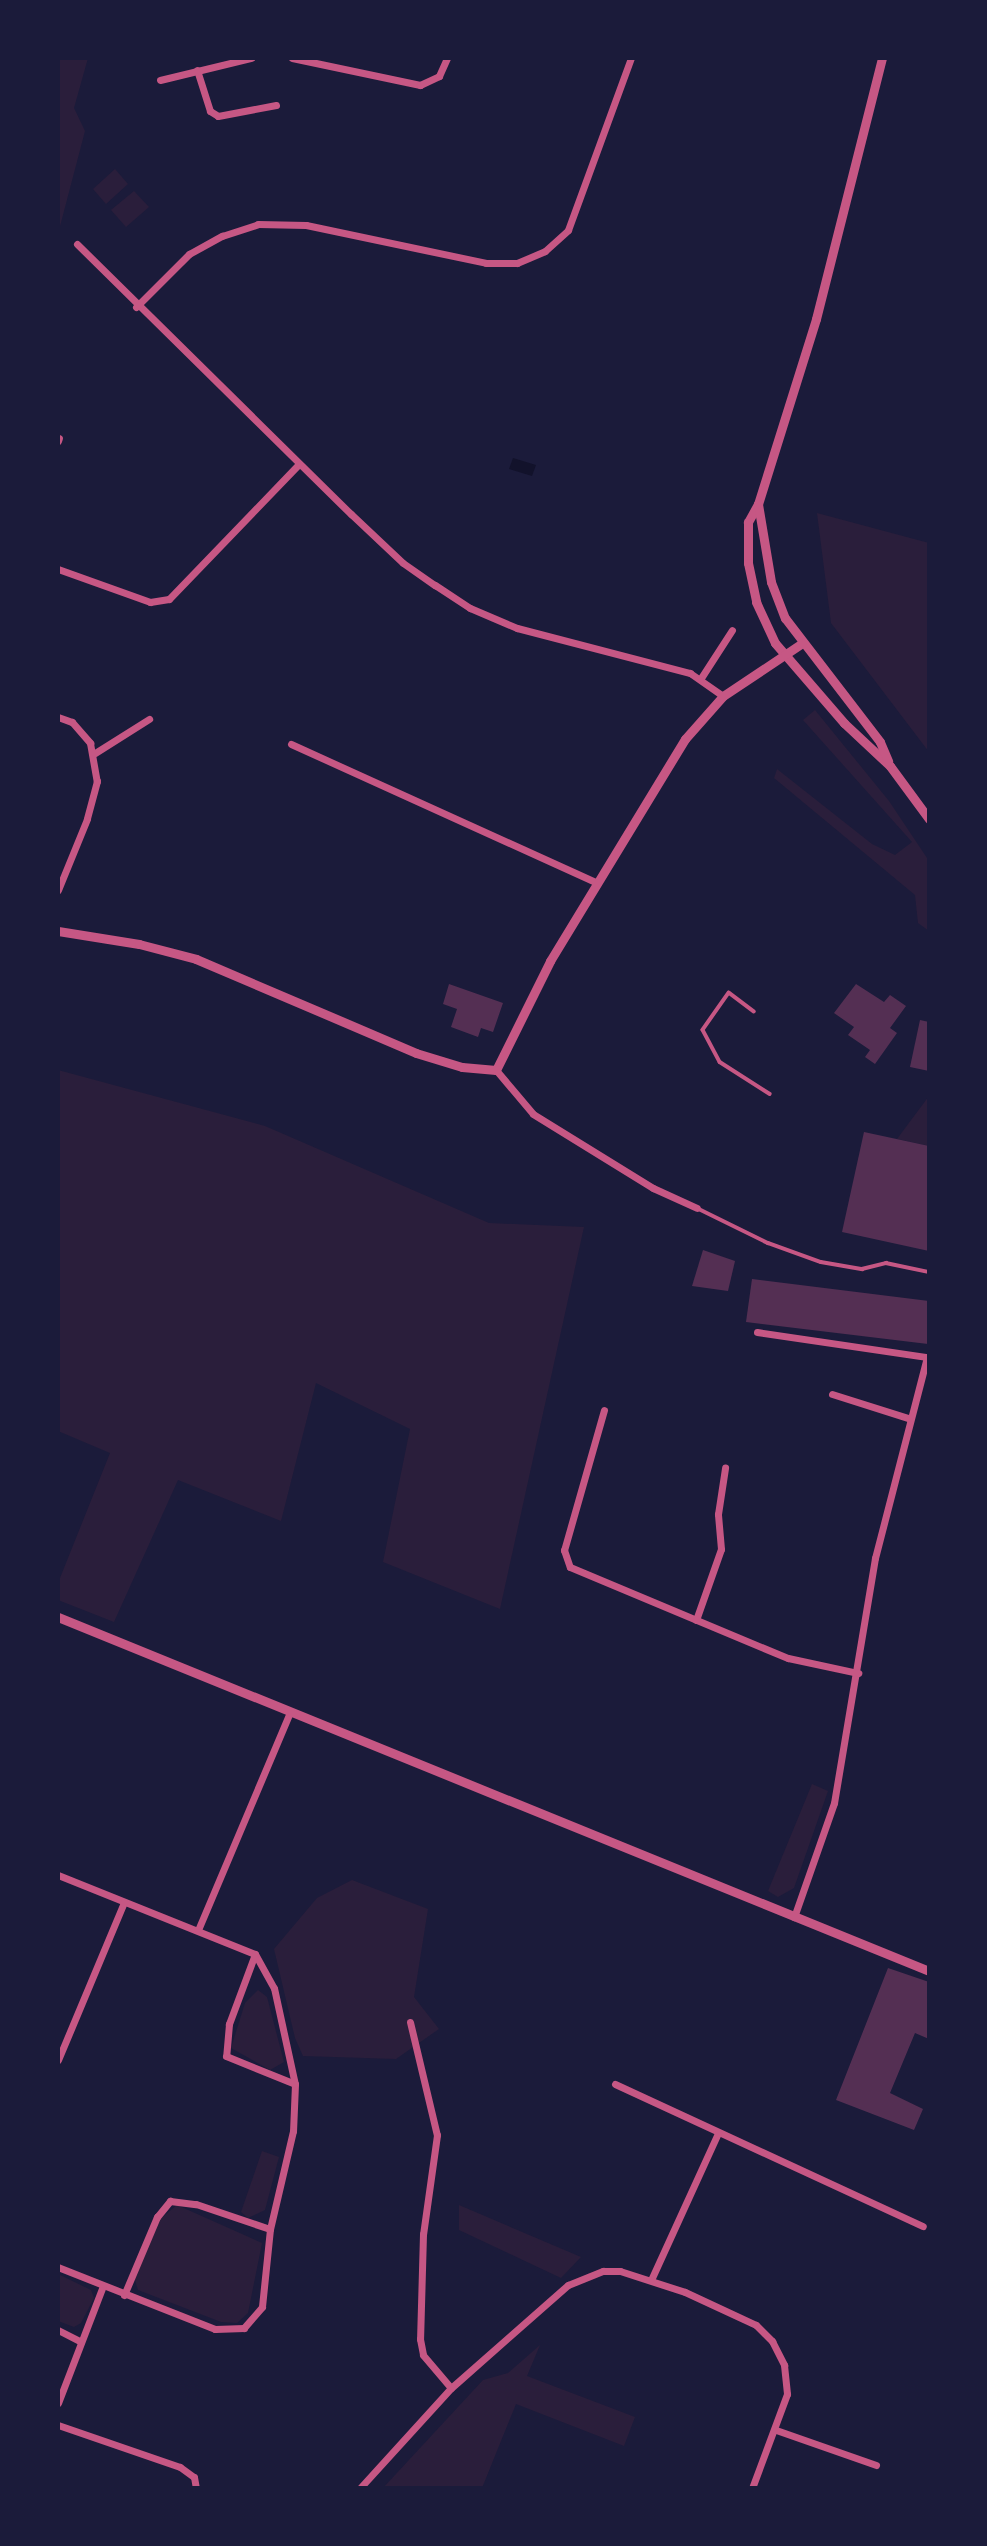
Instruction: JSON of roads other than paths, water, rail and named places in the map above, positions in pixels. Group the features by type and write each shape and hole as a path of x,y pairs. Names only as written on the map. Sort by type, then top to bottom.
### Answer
{"street":[{"path":"160,80 251,58"},
{"path":"292,58 420,85 439,76 447,58"},
{"path":"136,307 189,254 222,236 258,224 306,225 486,263 517,262 545,251 572,221 631,58"},
{"path":"882,58 816,318 758,503 748,522 751,584 764,623 784,654 844,723 891,766"},
{"path":"197,69 210,111 218,116 276,105"},
{"path":"77,244 136,307 403,563 470,608 517,628 701,678 723,696"},
{"path":"58,569 150,603 169,599 299,464"},
{"path":"758,503 771,582 801,644 880,742 891,766 929,819"},
{"path":"701,678 732,630"},
{"path":"496,1070 528,1000 685,739 723,696 801,644"},
{"path":"58,717 80,729 95,753 95,796 58,890"},
{"path":"95,753 149,719"},
{"path":"291,744 597,883"},
{"path":"58,932 139,944 195,959 416,1053 462,1067 496,1070 533,1114 653,1188 697,1208"},
{"path":"757,1332 927,1357 908,1418 875,1558 858,1673 834,1804 794,1917"},
{"path":"832,1394 908,1418"},
{"path":"604,1410 564,1550 570,1567 789,1658 858,1673"},
{"path":"696,1619 721,1549 718,1514 725,1468"},
{"path":"58,1617 929,1971"},
{"path":"198,1930 290,1712"},
{"path":"58,1875 255,1954 274,1988 295,2084 293,2131 270,2229 262,2306 244,2328 215,2329 58,2267"},
{"path":"58,2060 124,1902"},
{"path":"255,1954 229,2024 226,2056 295,2084"},
{"path":"410,2022 437,2135 423,2234 420,2339 423,2355 451,2388"},
{"path":"615,2084 923,2226"},
{"path":"652,2280 718,2133"},
{"path":"124,2295 157,2217 170,2201 196,2204 270,2229"},
{"path":"360,2488 451,2388 585,2275 620,2271 652,2280 756,2325 772,2341 784,2365 787,2394 776,2430 751,2488"},
{"path":"58,2403 103,2286"},
{"path":"58,2330 80,2341"},
{"path":"58,2425 180,2467 194,2477 196,2488"},
{"path":"776,2430 876,2465"}],"lane":[{"path":"754,1012 729,993 703,1030 720,1062 770,1094"},
{"path":"697,1208 768,1243 821,1262 862,1269 886,1263 929,1272"}]}
